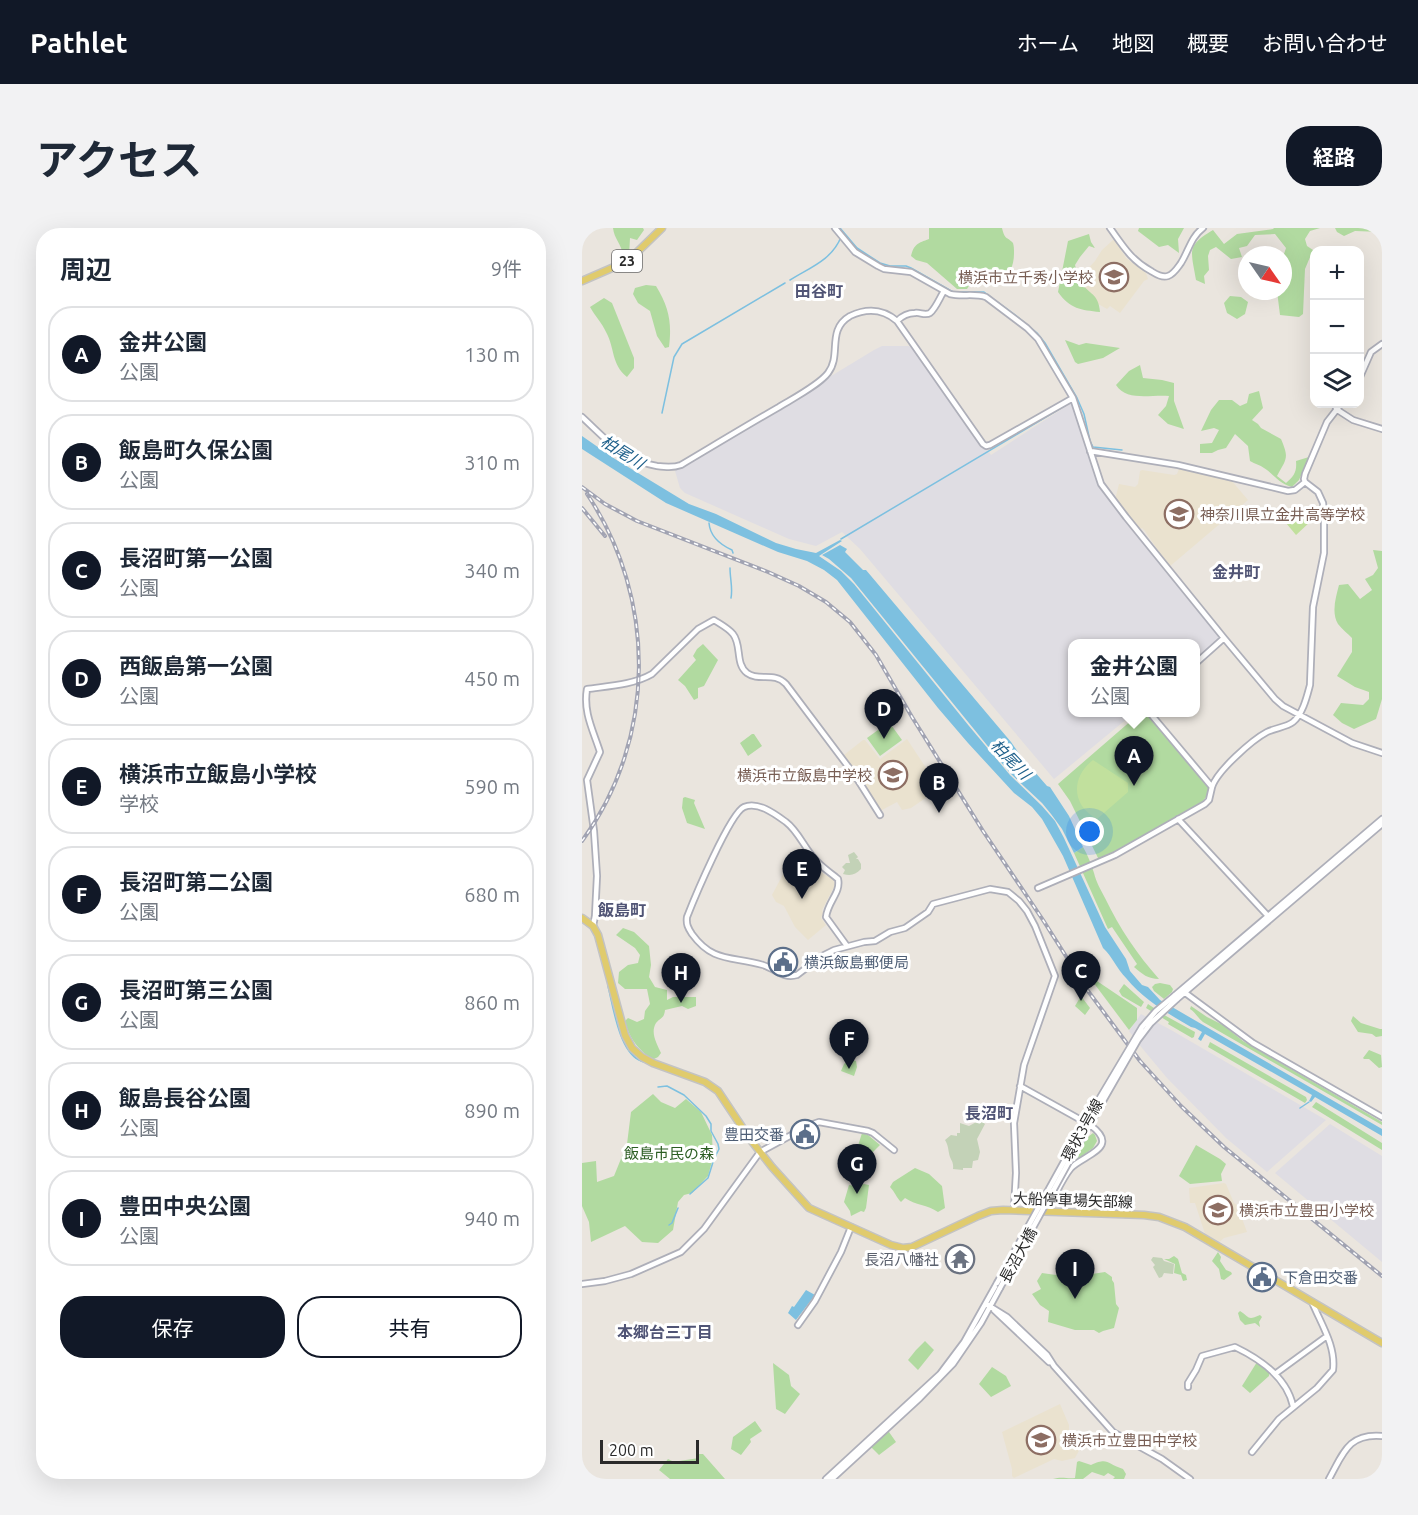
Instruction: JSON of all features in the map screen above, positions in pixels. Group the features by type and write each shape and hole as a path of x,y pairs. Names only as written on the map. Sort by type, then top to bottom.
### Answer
{"main road":[{"name":"23","path":"582,281 628,261 662,228"},
{"path":"582,918 594,926"},
{"name":"大船停車場矢部線","path":"594,926 625,1035 632,1048 653,1063 705,1082 712,1087 723,1097 760,1152 809,1208 891,1245 908,1248 991,1211 1047,1210 1159,1217 1173,1221 1382,1343"}],"street":[{"path":"835,228 855,252 879,267 911,272 957,296 981,295 986,297 1027,328 1043,345 1074,401 1101,484 1224,638 1275,699 1352,743 1382,753"},
{"path":"1110,228 1136,261 1158,275 1167,276 1174,272 1194,237 1203,228"},
{"path":"897,321 916,312 930,313 944,291"},
{"path":"582,417 630,458 656,465 678,466 823,378 833,363 834,342 840,325 848,318 876,310 886,313 897,321 986,446 1074,401"},
{"path":"1364,367 1371,352 1382,344"},
{"path":"1038,888 1129,848 1206,803 1217,776 1255,740 1292,723 1300,715 1310,684 1313,607 1324,543 1323,503 1318,492 1305,482 1305,474 1322,433 1336,409 1353,420 1382,429"},
{"path":"1090,451 1178,465 1292,492 1305,482"},
{"path":"594,926 597,876 587,780 600,752 585,704 587,689 645,678 652,674 698,629 714,620 733,634 741,665 745,671 753,676 777,677 786,684 856,777 880,814"},
{"path":"1200,659 1224,638"},
{"path":"1153,717 1212,787"},
{"path":"847,946 826,917 829,904 839,886 838,879 815,859 786,822 761,807 749,806 741,809 721,842 687,916 686,923 698,941 718,956 762,965 786,976 797,975 834,950 875,941 890,932 905,928 928,912 933,904 990,889 1004,890 1015,897 1027,911 1054,976 1024,1065 1020,1086 1013,1127 1016,1173 1014,1209"},
{"path":"1178,819 1270,918"},
{"name":"環状3号線","path":"1270,918 1382,819"},
{"name":"環状3号線","path":"1087,1124 1138,1040 1175,998 1382,824"},
{"path":"1183,991 1253,1043 1382,1117"},
{"path":"1020,1086 1087,1124 1100,1135 1101,1142 1097,1152 1079,1161 1070,1171 1047,1210"},
{"path":"582,1284 611,1280 631,1274 681,1252 709,1222 760,1152 810,1125 819,1122 868,1131 894,1150"},
{"name":"長沼大橋","path":"988,1305 1087,1124"},
{"path":"798,1324 815,1301 841,1252 851,1227"},
{"path":"1252,1452 1279,1419 1317,1388 1334,1370 1327,1336 1312,1302"},
{"path":"988,1305 1007,1317 1047,1355 1054,1366 1113,1432 1190,1479"},
{"path":"826,1479 940,1374 988,1305"},
{"path":"832,1479 943,1376 972,1337 988,1305"},
{"path":"1275,1374 1327,1336"},
{"path":"1188,1387 1202,1356 1236,1347 1250,1354 1275,1374 1289,1394 1293,1406"},
{"path":"1329,1479 1341,1454 1350,1444 1362,1437 1382,1436"}],"shaded area":[{"name":"横浜市立千秀小学校","path":"1113,240 1126,258 1146,273 1148,279 1144,281 1120,313 1110,306 1107,309 1095,303 1080,283 1082,275"},
{"path":"882,346 911,347 991,455 1073,402 1096,477 1220,636 1220,640 1200,657 1200,639 1068,639 1068,717 1129,717 1054,779 860,549 842,532 816,546 789,539 685,493 680,488 675,471"},
{"name":"神奈川県立金井高等学校","path":"1181,467 1231,480 1248,500 1169,567 1145,531 1142,528 1139,530 1115,500 1119,484 1135,487 1142,470 1174,475"},
{"name":"横浜市立飯島中学校","path":"907,739 930,774 921,781 930,795 911,808 902,810 897,802 880,811 843,757 865,740 880,759"},
{"path":"803,857 813,868 833,879 835,885 822,910 821,918 826,925 808,940 795,927 784,906 776,902 772,895 790,861 795,865"},
{"path":"1141,1014 1326,1120 1267,1172 1226,1138 1167,1078 1142,1048 1129,1031"},
{"path":"1330,1124 1382,1156 1382,1262 1275,1173"},
{"name":"横浜市立豊田小学校","path":"1224,1183 1237,1205 1247,1232 1224,1238 1217,1244 1206,1237 1195,1203 1190,1203 1189,1188"},
{"name":"横浜市立豊田中学校","path":"1060,1404 1069,1430 1074,1431 1081,1447 1075,1458 1062,1461 1054,1459 1014,1478 1002,1432"}],"green space":[{"path":"613,228 643,228 637,240 630,238 629,256 623,254"},
{"path":"929,228 1002,228 1005,237 1014,245 1012,266 1005,276 997,280 992,272 984,268 978,270 982,278 972,281 967,289 957,289 927,263 911,256 917,244 929,239"},
{"path":"1139,228 1184,228 1178,239 1179,253 1168,245 1159,247 1138,231"},
{"path":"1320,228 1310,231 1305,239 1310,248 1310,257 1305,269 1303,314 1299,317 1280,315 1278,300 1292,300 1292,246 1284,246 1275,234 1255,235 1247,246 1238,246 1238,258 1231,259 1216,247 1210,250 1209,270 1204,276 1205,284 1196,280 1192,250 1198,240 1213,230 1224,244 1237,234 1273,229"},
{"path":"1335,228 1382,228 1382,232 1355,231 1344,236"},
{"path":"1089,234 1095,248 1089,246 1075,265 1082,284 1096,298 1100,312 1076,308 1058,292 1068,241"},
{"path":"646,285 656,286 667,308 670,323 669,347 665,348 657,336 650,311 638,303 633,294 635,288"},
{"path":"1230,296 1238,297 1238,300 1248,302 1245,314 1237,319 1227,313 1224,303"},
{"path":"604,298 612,303 634,358 634,368 627,377 618,367 609,338 590,307"},
{"path":"1065,340 1079,345 1086,343 1120,348 1103,358 1078,364"},
{"path":"1140,365 1143,378 1174,383 1174,401 1184,429 1168,424 1158,415 1166,406 1169,396 1127,394 1116,385 1129,371"},
{"path":"1259,391 1263,408 1252,420 1281,439 1286,454 1277,476 1286,483 1294,474 1296,461 1309,457 1299,480 1292,487 1250,461 1248,446 1235,434 1226,448 1212,453 1200,453 1200,444 1212,443 1219,430 1214,428 1201,431 1211,410 1219,400 1232,400 1240,406 1247,403 1249,394"},
{"path":"1295,505 1310,522 1296,535 1281,517"},
{"path":"1373,550 1382,551 1382,699 1376,719 1354,729 1333,715 1341,703 1363,705 1369,699 1369,692 1337,676 1352,652 1352,638 1338,624 1335,604 1339,585 1348,584 1360,599 1372,590 1365,579 1373,575 1378,568"},
{"path":"703,644 718,660 704,686 698,688 698,698 694,700 678,680 696,660 693,656"},
{"path":"1135,717 1150,717 1210,787 1202,802 1099,860 1070,801 1058,784"},
{"path":"889,722 902,740 880,756 867,738"},
{"path":"752,734 762,746 748,756 740,743"},
{"path":"1093,760 1128,783 1128,792 1097,819 1082,806 1077,791 1081,774"},
{"path":"685,797 695,800 694,803 705,829 687,823 682,808"},
{"path":"1083,847 1097,883 1117,920 1136,951 1159,979 1145,976 1134,967 1137,964 1112,927 1108,929 1074,853"},
{"path":"854,852 861,864 861,869 857,873 843,874 845,870 842,867 850,863 848,855"},
{"path":"623,928 634,932 649,946 651,965 649,977 655,987 667,990 667,1000 673,997 696,997 696,1006 688,1009 682,1006 665,1010 654,1027 655,1038 661,1053 652,1060 635,1043 625,1021 628,1018 637,1022 644,1019 645,1011 650,1004 647,989 625,989 618,983 619,972 628,965 638,963 640,955 635,948 616,935"},
{"path":"1094,979 1137,1008 1137,1020 1129,1030 1093,982"},
{"path":"1160,983 1170,985 1173,989 1164,999 1152,987"},
{"path":"1124,984 1144,1002 1141,1007 1122,996 1119,991"},
{"path":"1081,996 1090,1008 1085,1015 1075,1006"},
{"path":"1148,1004 1195,1032 1194,1037 1168,1024 1169,1022 1146,1008"},
{"path":"1191,1006 1223,1025 1243,1041 1382,1122 1382,1125 1203,1022 1190,1009"},
{"path":"1353,1016 1361,1023 1382,1029 1382,1036 1376,1037 1372,1034 1358,1032 1351,1021"},
{"path":"1210,1042 1306,1097 1307,1100 1305,1103 1208,1047"},
{"path":"1369,1050 1381,1055 1382,1067 1379,1068 1369,1059 1363,1058"},
{"path":"850,1059 856,1061 854,1076 841,1071"},
{"name":"飯島市民の森","path":"653,1094 661,1102 675,1108 686,1099 701,1112 712,1135 713,1158 708,1176 692,1193 684,1195 678,1202 673,1230 658,1243 642,1242 625,1226 591,1242 589,1222 582,1206 582,1163 596,1161 597,1182 614,1176 627,1144 631,1112"},
{"path":"1316,1102 1382,1143 1382,1150 1312,1107"},
{"path":"980,1120 985,1124 977,1139 980,1152 978,1160 973,1161 972,1168 953,1169 945,1140 951,1135 957,1136 957,1133 960,1133 960,1123 969,1126"},
{"path":"862,1133 880,1145 872,1153 869,1153 864,1146 857,1149"},
{"path":"1093,1133 1097,1141 1093,1148 1075,1161 1085,1142"},
{"name":"横浜市立豊田小学校","path":"1196,1145 1226,1164 1221,1174 1222,1181 1190,1184 1179,1176"},
{"path":"915,1168 929,1174 942,1186 945,1208 938,1212 905,1198 901,1202 898,1198 890,1187 893,1182"},
{"path":"849,1185 869,1185 866,1208 864,1212 861,1211 851,1216 844,1202"},
{"path":"1073,1251 1077,1257 1081,1257 1092,1274 1105,1272 1112,1277 1116,1304 1119,1308 1114,1328 1099,1333 1094,1330 1075,1330 1048,1322 1049,1311 1040,1305 1032,1294 1041,1289 1037,1281 1042,1273 1056,1275 1069,1268"},
{"path":"1218,1252 1221,1257 1220,1261 1232,1274 1224,1280 1221,1279 1219,1269 1212,1261"},
{"path":"1174,1256 1178,1259 1182,1273 1186,1275 1187,1280 1183,1281 1181,1275 1174,1273 1175,1264 1164,1259"},
{"path":"1153,1257 1162,1258 1174,1264 1173,1274 1164,1273 1159,1278 1151,1260"},
{"path":"1240,1311 1251,1318 1260,1315 1262,1317 1259,1322 1260,1327 1255,1323 1245,1325 1240,1320 1238,1313"},
{"path":"925,1341 934,1350 918,1370 908,1360"},
{"path":"1257,1362 1269,1372 1269,1376 1250,1393 1242,1386"},
{"path":"773,1363 789,1375 791,1386 800,1394 785,1414 776,1409"},
{"path":"992,1367 1006,1376 1011,1386 991,1397 979,1384"},
{"path":"755,1421 762,1431 750,1439 751,1442 741,1455 731,1449 733,1437"},
{"path":"887,1432 896,1442 879,1455 871,1447"},
{"path":"699,1454 703,1454 725,1479 670,1479 659,1470 668,1459 676,1463 699,1458"},
{"path":"1079,1461 1091,1465 1107,1462 1123,1469 1126,1474 1124,1479 1113,1479 1115,1477 1108,1473 1104,1476 1092,1472 1083,1479 1053,1479 1075,1478"}],"water":[{"path":"582,436 689,504 716,514 776,543 816,553 842,541 819,556 841,571 854,584 1010,775 1055,821 1105,927 1126,959 1130,971 1142,985 1148,987 1160,1000 1382,1129 1382,1136 1315,1097 1311,1102 1309,1101 1312,1095 1205,1034 1201,1041 1198,1039 1202,1032 1165,1011 1133,986 1103,948 1063,856 1042,819 1032,807 1014,793 968,743 837,580 807,561 778,552 666,503 582,449"},
{"name":"柏尾川","path":"840,545 847,549 845,552 863,570 866,570 1020,755 1050,787 1069,816 1083,847 1074,853 1062,829 1042,803 1011,774 851,578 822,555"},
{"path":"806,1290 815,1295 796,1320 788,1313"}],"waterway":[{"path":"840,228 857,248 880,263 890,266 906,266 953,292 984,292 1019,318 1045,343 1077,398 1093,447 1122,450"},
{"path":"790,280 826,258 841,237"},
{"path":"662,413 674,357 682,344 785,283"},
{"path":"841,539 1066,405"},
{"path":"709,523 714,536 733,553"},
{"path":"730,568 731,598"},
{"path":"608,986 618,1027 626,1047 640,1061 648,1063"},
{"path":"658,1087 667,1086 684,1095 706,1116 718,1144 719,1149 708,1178 690,1194"},
{"path":"1300,1108 1309,1102"},
{"path":"669,1225 678,1208"}],"railway":[{"path":"582,487 605,504 637,521 799,586 826,602 850,622 876,655 983,831 1088,991 1140,1061 1181,1106 1224,1147 1382,1276"},
{"path":"582,841 607,801 624,758 635,714 639,668 636,623 626,578 610,535 587,494"},
{"path":"582,508 605,536"}],"place":[{"name":"横浜市立千秀小学校","path":"1114,277"},
{"name":"神奈川県立金井高等学校","path":"1179,514"},
{"name":"西飯島第一公園","path":"884,739"},
{"name":"横浜市立飯島中学校","path":"893,775"},
{"name":"金井公園","path":"1134,786"},
{"name":"飯島町久保公園","path":"939,813"},
{"name":"横浜市立飯島小学校","path":"802,899"},
{"name":"横浜飯島郵便局","path":"783,962"},
{"name":"長沼町第一公園","path":"1081,1001"},
{"name":"飯島長谷公園","path":"681,1003"},
{"name":"長沼町第二公園","path":"849,1069"},
{"name":"豊田交番","path":"805,1134"},
{"name":"長沼町第三公園","path":"857,1194"},
{"name":"横浜市立豊田小学校","path":"1218,1210"},
{"name":"長沼八幡社","path":"960,1259"},
{"name":"下倉田交番","path":"1262,1277"},
{"name":"豊田中央公園","path":"1075,1299"},
{"name":"横浜市立豊田中学校","path":"1041,1440"}],"district":[{"name":"田谷町","path":"819,291"},
{"name":"金井町","path":"1236,572"},
{"name":"飯島町","path":"622,910"},
{"name":"長沼町","path":"989,1113"},
{"name":"本郷台三丁目","path":"665,1332"}]}
